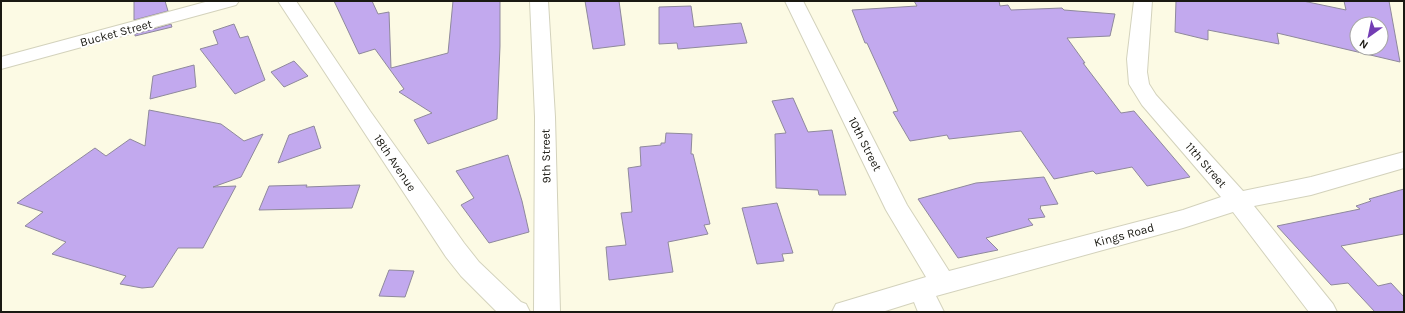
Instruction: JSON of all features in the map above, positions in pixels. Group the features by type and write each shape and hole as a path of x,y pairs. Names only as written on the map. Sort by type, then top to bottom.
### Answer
{"street":[{"name":"Bucket Street","path":"1,63 230,1"},
{"name":"18th Avenue","path":"286,1 455,250 484,284 512,310 517,312"},
{"name":"9th Street","path":"539,1 545,117 547,236 546,312"},
{"name":"10th Street","path":"794,1 898,210 933,268 932,295"},
{"name":"11th Street","path":"1143,1 1137,59 1139,84 1149,100 1238,201 1251,220 1324,312"},
{"name":"Kings Road","path":"845,312 932,295 1183,220 1238,201 1311,186 1404,160"}],"building":[{"path":"134,1 165,1 168,11 134,20"},
{"path":"334,1 372,1 378,14 389,12 391,68 448,53 453,1 500,1 497,119 428,144 414,120 432,113 399,92 404,89 375,49 359,54"},
{"path":"585,1 619,1 625,45 593,49"},
{"path":"914,1 999,1 1000,6 1008,5 1011,10 1062,8 1064,10 1115,14 1110,36 1067,38 1085,63 1083,63 1121,113 1134,111 1190,177 1147,186 1132,167 1096,174 1093,171 1054,179 1021,131 949,139 947,135 910,141 893,112 898,111 867,43 865,43 852,10 917,6"},
{"path":"1176,1 1303,1 1346,10 1344,1 1389,1 1400,62 1375,56 1389,56 1389,16 1349,16 1349,50 1277,33 1279,44 1208,30 1208,40 1175,32"},
{"path":"691,6 694,27 741,23 747,43 678,49 677,43 659,44 659,7"},
{"path":"171,24 172,27 135,36 135,34"},
{"path":"234,24 240,38 248,36 265,80 235,94 200,49 218,44 213,31"},
{"path":"294,61 308,76 284,87 271,72"},
{"path":"194,65 196,87 150,99 153,76"},
{"path":"793,98 808,132 832,130 846,195 819,195 818,190 776,188 775,134 786,133 772,101"},
{"path":"149,110 221,124 244,141 263,134 241,177 213,187 236,186 203,248 178,248 153,287 142,288 120,284 126,276 52,254 66,242 25,226 43,212 17,203 95,148 106,156 130,139 145,146"},
{"path":"314,126 321,148 278,163 289,135"},
{"path":"666,133 692,134 691,154 693,154 710,224 704,225 708,234 668,242 673,272 609,280 606,247 626,245 621,213 632,212 628,168 641,166 640,147 661,145 661,143 665,143"},
{"path":"508,155 522,201 529,232 489,243 461,205 474,198 456,171"},
{"path":"1044,177 1058,204 1040,206 1045,217 1028,219 1033,225 986,238 998,250 958,258 918,199 976,183"},
{"path":"307,185 306,187 360,185 352,208 259,210 269,186"},
{"path":"1404,189 1404,234 1341,246 1378,286 1391,283 1404,297 1404,312 1375,312 1348,283 1331,285 1277,226 1360,209 1356,206 1371,201 1369,199"},
{"path":"777,203 793,253 782,254 784,261 757,264 742,208"},
{"path":"389,270 414,271 405,297 379,296"}]}
